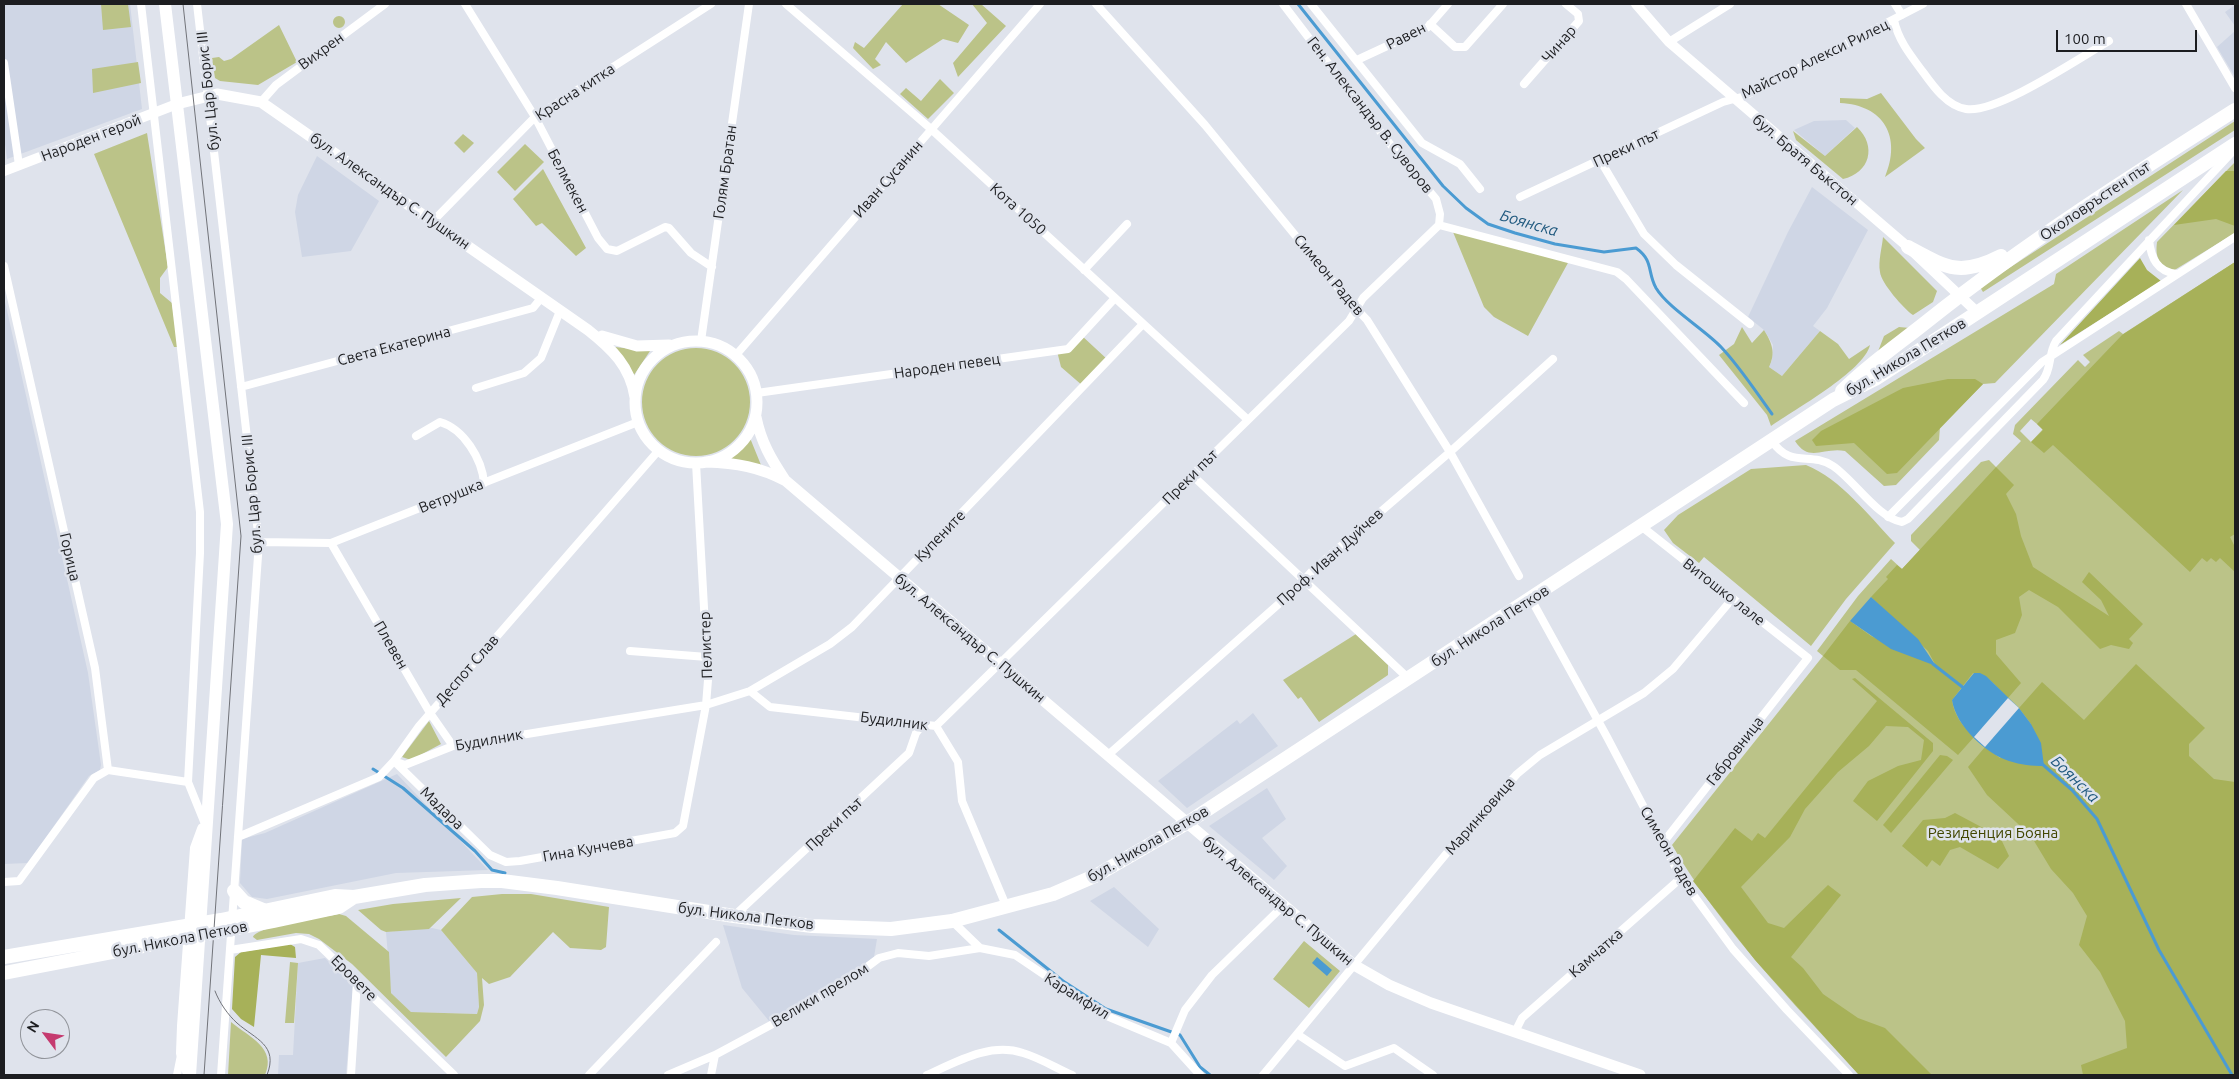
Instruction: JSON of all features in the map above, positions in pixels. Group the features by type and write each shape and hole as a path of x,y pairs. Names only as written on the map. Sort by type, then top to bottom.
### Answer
{"highway":[{"name":"Околовръстен път","path":"1959,296 2027,246 2121,182 2235,110"},
{"name":"Околовръстен път","path":"1978,313 2235,144"},
{"path":"1908,247 1937,262 1961,269 1985,264 2027,246"},
{"name":"бул. Никола Петков","path":"1833,400 1868,365 1959,296"},
{"name":"бул. Никола Петков","path":"232,924 263,910 334,896 354,897 425,885 502,881 812,926 891,929 952,921 1007,908 1053,894 1097,875 1187,823 1410,679 1833,400 1875,379 1978,313"},
{"path":"234,891 244,902 263,910"},
{"name":"бул. Никола Петков","path":"4,973 195,931 339,907 354,897"},
{"name":"бул. Никола Петков","path":"4,957 195,931"}],"main road":[{"name":"бул. Цар Борис III","path":"165,4 227,524 227,545 205,824 196,848 195,931 189,1075"},
{"name":"бул. Александър С. Пушкин","path":"177,104 209,95 235,96 261,102 588,330 612,349 623,363 633,382 635,397"},
{"name":"бул. Александър С. Пушкин","path":"588,330 616,342 649,348 676,344"},
{"path":"701,341 720,345 736,355 752,376 757,393 756,417 748,436 739,446 725,456 701,463 676,460 659,450 646,438 638,422 635,397 639,381 647,366 660,352 676,344 701,341"},
{"name":"бул. Александър С. Пушкин","path":"756,417 764,446 786,481"},
{"name":"бул. Александър С. Пушкин","path":"701,463 746,465 765,470 786,481 1354,965 1389,986 1431,1003 1640,1075"},
{"name":"бул. Цар Борис III","path":"189,1075 182,1053 195,931"}],"street":[{"path":"141,4 188,397 201,530 188,782 205,824"},
{"name":"бул. Цар Борис III","path":"197,4 260,542 221,1075"},
{"name":"Вихрен","path":"261,102 276,85 385,4"},
{"name":"Белмекен","path":"464,4 535,117 598,238 607,249 617,251 665,227 674,233 691,253 712,266"},
{"name":"Красна китка","path":"433,222 535,117 711,4"},
{"name":"Голям Братан","path":"701,341 749,4"},
{"name":"Кота 1050","path":"786,4 930,129 1247,419"},
{"name":"Иван Сусанин","path":"736,355 1040,4"},
{"name":"Симеон Радев","path":"1096,4 1205,125 1368,320 1450,452 1520,576"},
{"name":"Ген. Александър В. Суворов","path":"1283,4 1386,139 1436,198 1440,214 1439,225"},
{"name":"Ген. Александър В. Суворов","path":"1311,4 1422,143 1460,164 1480,189"},
{"name":"Равен","path":"1357,60 1430,24 1448,4"},
{"path":"1430,24 1455,47 1465,47 1503,4"},
{"name":"Чинар","path":"1524,84 1579,21 1578,14 1566,4"},
{"name":"бул. Братя Бъкстон","path":"1636,4 1669,42 1908,247 1978,313"},
{"path":"1669,42 1730,4"},
{"path":"1895,4 1902,15"},
{"name":"Майстор Алекси Рилец","path":"1732,98 1745,96 1924,4"},
{"path":"2186,4 2235,88"},
{"path":"1894,20 1896,33 1934,88 1953,103 1966,109 1982,109 2002,101 2109,41"},
{"path":"4,63 19,166"},
{"name":"Преки път","path":"1520,196 1732,98"},
{"name":"Народен герой","path":"4,171 177,104"},
{"path":"1772,441 1780,453 1791,458 1820,461 1832,466 1888,516 1902,522 1908,519 2043,380 2049,372 2051,355 2056,341 2148,240 2235,149"},
{"path":"1600,160 1644,234 1676,265 1750,324"},
{"path":"1084,270 1127,224"},
{"path":"1439,225 1617,272 1626,278 1744,403"},
{"name":"Преки път","path":"936,726 1349,321 1363,298 1439,225"},
{"path":"1888,516 2032,371 2051,355 2235,237"},
{"path":"2148,240 2151,256 2157,266 2168,273 2177,274"},
{"name":"Горица","path":"4,266 95,668 108,770"},
{"name":"Света Екатерина","path":"241,387 534,308 542,298"},
{"name":"Народен певец","path":"757,393 1068,350 1115,298"},
{"path":"476,388 524,373 541,358 560,310"},
{"name":"Купените","path":"706,705 750,691 830,644 852,627 1143,324"},
{"name":"Проф. Иван Дуйчев","path":"1108,756 1553,359"},
{"path":"416,436 440,422 454,430 474,452 484,483"},
{"name":"Ветрушка","path":"260,542 331,543 638,422"},
{"name":"Деспот Слав","path":"238,836 378,777 394,761 408,738 659,450"},
{"path":"1947,457 1954,456 1958,458 1958,468"},
{"name":"Пелистер","path":"683,826 706,705 707,657 701,463"},
{"path":"1192,475 1410,679"},
{"name":"Витошко лале","path":"1641,526 1808,658"},
{"name":"Плевен","path":"331,543 430,713 453,746"},
{"name":"Маринковица","path":"1262,1075 1451,848 1517,774 1540,755 1644,693 1673,669 1733,598"},
{"name":"Симеон Радев","path":"1531,599 1681,878 1733,949 1787,1010 1849,1075"},
{"path":"630,651 707,657"},
{"name":"Габровница","path":"1662,844 1808,658"},
{"name":"Будилник","path":"750,691 770,706 936,726 958,762 962,801 1007,908"},
{"name":"Будилник","path":"394,761 405,765 453,746 706,705"},
{"name":"Преки път","path":"734,916 909,752 916,733 923,724"},
{"name":"Мадара","path":"394,761 490,855"},
{"path":"4,882 19,881 94,778 108,770 188,782"},
{"name":"Гина Кунчева","path":"490,855 506,862 520,861 675,833 683,826"},
{"name":"Камчатка","path":"1515,1032 1522,1018 1681,878"},
{"path":"1171,1043 1185,1010 1212,974 1283,906"},
{"path":"952,921 980,948"},
{"name":"Еровете","path":"230,950 300,939 310,941 331,955 454,1075"},
{"path":"589,1075 716,942"},
{"name":"Карамфил","path":"980,948 1015,955 1102,1014 1171,1043 1200,1075"},
{"name":"Велики прелом","path":"668,1075 714,1055 790,1014 855,976 879,958 898,953 929,956 980,948"},
{"path":"351,1075 357,982"},
{"path":"1297,1034 1345,1066 1394,1048 1432,1075"},
{"path":"928,1075 972,1054 1003,1051 1022,1052 1072,1075"},
{"name":"бул. Цар Борис III","path":"177,1075 182,1053"},
{"path":"711,1075 714,1055"}],"shaded area":[{"path":"4,4 130,4 142,109 7,159 4,137"},
{"path":"2235,5 2235,26 2225,12"},
{"path":"2235,31 2235,77 2217,47"},
{"path":"1846,120 1855,128 1825,156 1794,130 1814,121"},
{"path":"317,156 379,201 351,251 302,257 295,212 298,195"},
{"path":"1812,187 1868,230 1827,308 1813,326 1820,331 1782,376 1769,367 1772,360 1773,345 1769,338 1764,330 1748,317 1788,232"},
{"path":"4,297 88,673 101,765 100,770 89,776 28,863 4,864"},
{"path":"1253,713 1278,746 1187,808 1158,781 1237,720 1240,724"},
{"path":"397,774 488,870 396,873 267,899 252,897 240,883 242,839 265,833"},
{"path":"1267,788 1286,819 1262,838 1287,866 1274,880 1209,826"},
{"path":"1114,887 1159,929 1148,947 1090,901"},
{"path":"723,925 794,935 877,939 874,957 852,973 769,1021 742,988"},
{"path":"432,928 441,930 477,973 479,1007 477,1014 411,1012 391,993 386,932"},
{"path":"325,958 353,986 346,1075 278,1075 279,1055 293,1055 298,963"}],"green space":[{"path":"101,4 128,4 131,27 103,30"},
{"path":"903,4 938,4 969,25 958,43 943,39 906,63 886,42 875,59 881,65 873,69 853,48 855,42 864,48"},
{"path":"972,4 981,4 1006,26 958,77 953,63 987,23"},
{"path":"339,16 345,22 339,28 333,22"},
{"path":"279,25 297,62 258,85 220,81 215,78 212,58 219,57 224,61 231,59"},
{"path":"138,62 141,83 93,93 92,69"},
{"path":"940,79 954,93 928,119 900,94 906,88 921,101"},
{"path":"1881,93 1925,148 1885,177 1890,162 1891,149 1890,137 1885,126 1878,117 1868,110 1855,105 1840,103 1840,98 1867,99"},
{"path":"2235,121 2235,130 1983,292 1980,287"},
{"path":"1857,127 1867,142 1868,158 1865,165 1859,171 1843,179 1796,140 1793,131 1825,156"},
{"path":"147,133 168,267 160,278 160,293 172,303 178,347 174,347 94,154"},
{"path":"463,134 474,143 464,153 454,143"},
{"path":"525,144 544,162 515,191 497,172"},
{"path":"2235,162 2235,233 2173,271 2164,266 2157,257 2157,242"},
{"path":"543,169 586,248 576,256 542,223 536,226 513,199"},
{"path":"2226,171 2235,171 2235,226 2216,219 2174,225"},
{"path":"2183,190 1995,383 1983,384 1940,427 1939,440 1896,485 1884,486 1845,451 1811,453 1800,448 1795,441 2054,284 2056,274"},
{"path":"1453,232 1569,261 1528,336 1494,317 1484,307"},
{"path":"1883,237 1937,291 1933,302 1913,315 1904,307 1881,277 1879,263"},
{"path":"2140,258 2147,270 2161,281 2060,345"},
{"name":"Резиденция Бояна","path":"2235,262 2235,1075 1859,1075 1784,993 1736,936 1713,907 1672,845 1823,656 1817,651 1858,596 1891,559 1902,569 1920,550 1911,541 1911,535 1981,462 1989,460 1996,467 2021,441 2013,434 2015,425 2078,360 2085,367 2090,362 2083,355 2119,331 2123,334","holes":["2031,419 2043,429 2031,442 2020,431"]},
{"path":"2235,262 2235,534 2230,537 2235,547 2235,572 2220,558 2216,562 2211,558 2207,562 2202,558 2190,572 2053,445 2044,453 2031,442 2043,430 2037,424 2122,335"},
{"path":"1742,327 1752,343 1764,330 1773,353 1769,367 1782,376 1820,331 1838,344 1849,359 1870,345 1865,355 1842,378 1771,426 1767,415 1719,355 1734,344"},
{"path":"1899,327 1910,328 1877,354 1884,336"},
{"path":"1081,335 1108,360 1083,386 1061,367 1057,351 1068,349"},
{"path":"615,347 650,351 634,375"},
{"path":"696,348 717,352 734,364 746,381 750,402 746,423 734,440 717,452 696,456 675,452 658,440 646,423 642,402 646,381 658,364 675,352"},
{"path":"1948,379 1975,379 1983,384 1897,473 1887,474 1854,443 1816,446 1812,440 1821,431 1903,388"},
{"path":"750,438 761,465 728,460 740,451"},
{"path":"1806,465 1843,489 1895,543 1846,599 1811,646 1704,557 1699,563 1673,543 1664,530 1678,515 1751,469"},
{"path":"1996,467 2014,485 2006,494 2016,514 2021,536 2033,567 2109,616 2101,600 2082,582 2089,572 2143,624 2129,639 2133,643 2129,649 2111,645 2100,649 2058,607 2029,590 2019,597 2022,615 2015,633 1996,640 1996,654 2021,683 2008,698 1988,679 1973,673 1952,700 1960,720 1974,737 1958,755 1856,670 1840,670 1823,656 1850,621 1871,636 1936,666 1928,651 1871,597 1888,579 1886,577 1897,565 1902,569"},
{"path":"1356,634 1388,665 1388,675 1319,722 1301,697 1298,699 1283,680"},
{"path":"2136,664 2205,728 2189,744 2189,756 2214,779 2235,782 2235,1075 2083,1075 2081,1065 2127,1048 2125,1021 2100,972 2079,945 2087,916 2073,893 2051,869 2031,836 1987,795 1968,767 1985,747 2000,758 2031,724 2019,708 2042,682 2084,720"},
{"path":"1855,678 1933,743 1933,751 1877,821 1853,801 1868,781 1898,766 1921,760 1924,740 1908,727 1886,726 1869,746 1838,772 1805,809 1790,837 1741,887 1768,923 1784,928 1828,885 1841,895 1791,957 1803,968 1823,994 1858,1018 1885,1028 1932,1075 1859,1075 1755,960 1693,881 1735,828 1752,841 1758,833 1765,838 1877,701 1852,679"},
{"path":"429,721 441,744 411,760 402,757"},
{"path":"1940,755 1947,756 1953,760 1891,833 1883,825"},
{"path":"1955,813 2000,837 2009,856 1998,869 1960,847 1950,850 1940,866 1932,860 1927,867 1902,846 1923,820 1945,818"},
{"path":"531,894 609,907 606,947 601,950 570,948 553,932 510,977 489,984 482,978 484,1005 480,1021 446,1057 352,964 319,939 309,934 296,933 257,940 253,937 266,929 292,922 339,914 346,916 389,952 391,993 411,1012 477,1014 479,1007 477,973 441,930 472,897"},
{"path":"461,898 429,929 386,932 381,930 358,910 393,904"},
{"path":"1304,941 1340,971 1309,1008 1273,979"},
{"path":"290,944 295,947 296,958 261,955 254,1027 241,1019 232,1009 235,957 241,952"},
{"path":"290,962 298,963 294,1023 285,1023"},
{"path":"231,1022 253,1038 264,1050 268,1066 265,1075 228,1075"}],"water":[{"path":"1871,597 1918,639 1936,666 1891,649 1850,621"},
{"path":"1974,673 1986,676 2019,708 2031,724 2041,743 2044,766 2022,764 2000,757 1981,745 1965,729 1952,700"},
{"path":"1317,957 1332,970 1327,976 1312,963"}],"pier":[{"path":"2008,698 2019,708 1985,747 1974,737"}],"waterway":[{"name":"Боянска","path":"1298,4 1443,186 1466,208 1488,224 1555,244 1604,252 1636,248 1648,262 1653,282 1662,296 1677,311 1721,347 1772,414"},
{"name":"Боянска","path":"1933,664 1965,689"},
{"name":"Боянска","path":"2041,763 2072,790 2097,819 2159,950 2232,1075"},
{"path":"373,769 403,788 475,851 492,870 505,873"},
{"path":"999,930 1063,981 1106,1009 1180,1035 1200,1067 1210,1075"}],"tram line":[{"path":"183,4 241,536 204,1075"},
{"path":"215,991 221,1004 230,1016 258,1039 268,1050 270,1065 267,1075"}]}
